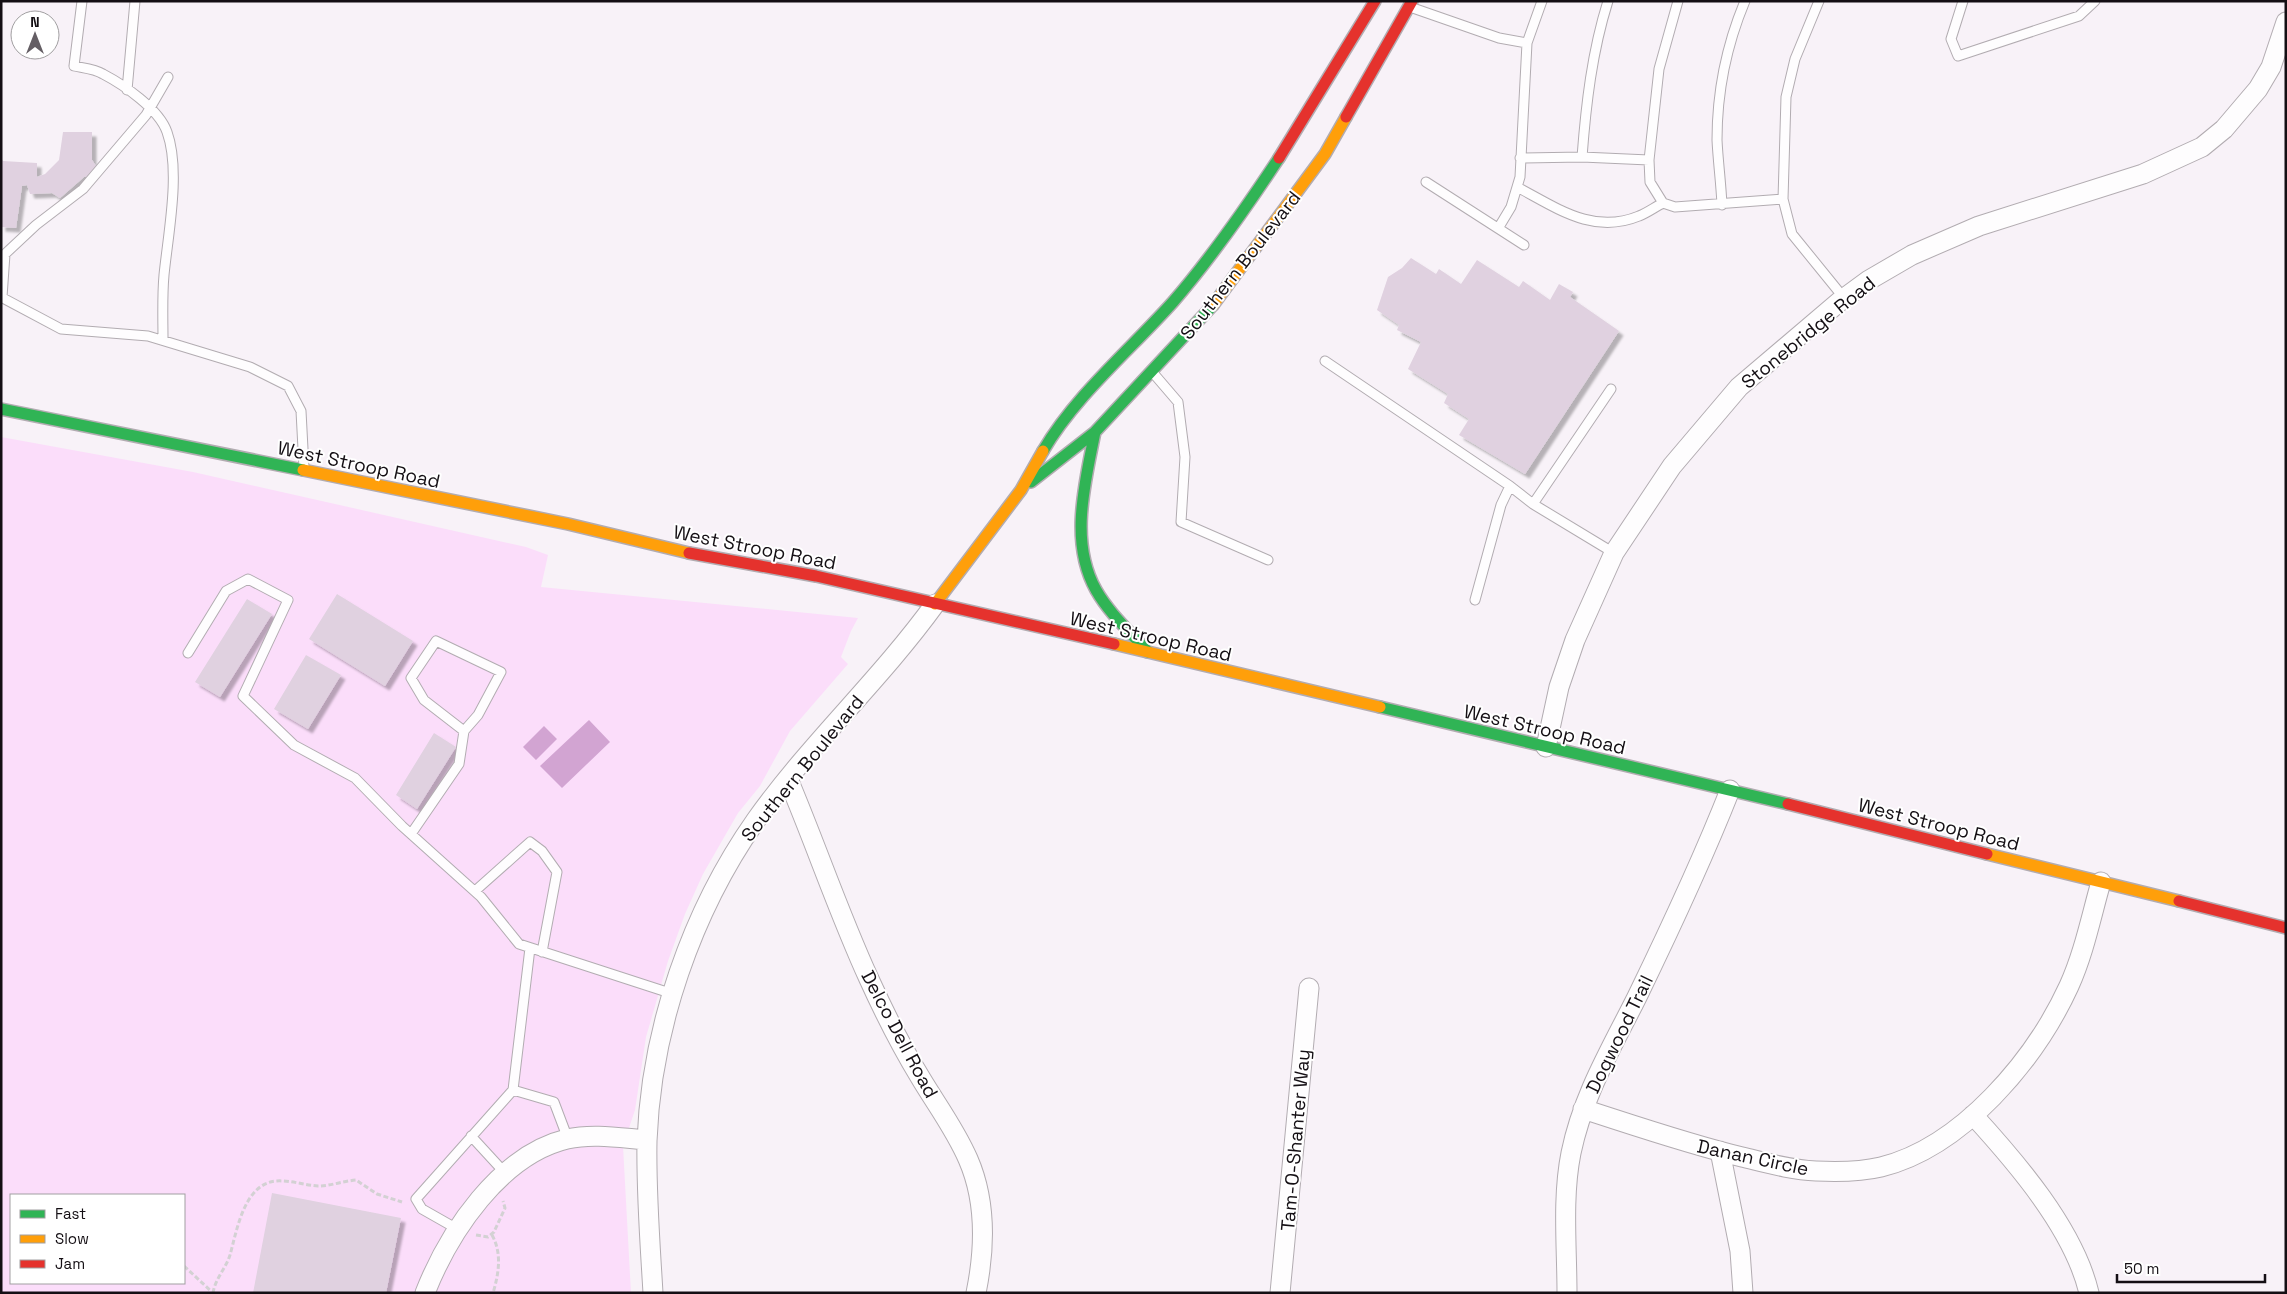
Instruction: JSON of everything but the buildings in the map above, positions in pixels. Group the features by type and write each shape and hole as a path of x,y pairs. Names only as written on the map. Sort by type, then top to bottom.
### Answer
{"main road":[{"name":"Southern Boulevard","path":"935,604 1021,490 1058,426 1174,301 1241,216 1304,119 1375,1"},
{"name":"Southern Boulevard","path":"1021,490 1095,432 1215,303 1325,154 1406,3"},
{"name":"West Stroop Road","path":"1,409 568,524 690,553 816,576 1148,652 1730,790 2286,928"},
{"path":"1095,432 1083,488 1081,529 1084,560 1095,589 1148,652"}],"street":[{"name":"Stonebridge Road","path":"1546,747 1559,687 1575,640 1614,553 1672,466 1739,387 1844,298 1869,280 1912,255 1958,234 2119,183 2202,147 2224,130 2258,89 2271,67 2286,22"},
{"name":"Southern Boulevard","path":"653,1293 647,1208 647,1140 657,1059 673,994 691,941 712,895 741,843 788,779 908,641 935,604"},
{"name":"Delco Dell Road","path":"788,779 847,929 870,981 919,1075 952,1127 968,1159 977,1185 981,1211 982,1240 976,1293"},
{"name":"Dogwood Trail","path":"1567,1293 1567,1179 1571,1153 1583,1109 1598,1071 1636,998 1707,848 1730,790"},
{"name":"Danan Circle","path":"1583,1109 1687,1143 1782,1167 1815,1171 1880,1168 1920,1152 1945,1137 1973,1115 2024,1061 2048,1027 2069,985 2083,948 2101,882"},
{"name":"Tam-O-Shanter Way","path":"1280,1293 1309,988"},
{"path":"1973,1115 2025,1174 2057,1222 2078,1261 2089,1293"},
{"path":"425,1293 430,1278 476,1204 520,1160 540,1148 568,1139 589,1136 647,1140"},
{"path":"1720,1151 1740,1251 1743,1293"}],"lane":[{"path":"82,1 74,66 102,73 150,108 167,130 173,154 171,231 164,276 163,340"},
{"path":"127,90 135,1"},
{"path":"1499,227 1511,207 1520,177 1527,43 1542,1"},
{"path":"1582,157 1592,66 1599,29 1608,1"},
{"path":"1678,1 1659,69 1649,160 1650,182 1663,202 1675,207 1783,199"},
{"path":"1722,205 1717,140 1720,96 1729,49 1745,1"},
{"path":"1819,1 1794,59 1786,97 1783,199 1792,234 1844,298"},
{"path":"1963,1 1950,39 1958,56 2079,16 2095,1"},
{"path":"1406,3 1499,38 1527,43"},
{"path":"168,77 150,108 83,190 36,225 5,254 2,297 61,329 148,336 250,367 288,386 301,411 304,470"},
{"path":"1520,158 1582,157 1649,160"},
{"path":"1426,182 1499,227 1524,245"},
{"path":"1517,187 1576,218 1604,224 1639,216 1663,202"},
{"path":"1325,361 1510,486 1533,504 1614,553"},
{"path":"1152,372 1178,402 1185,457 1181,522 1268,560"},
{"path":"1533,504 1611,389"},
{"path":"1475,600 1501,505 1510,486"},
{"path":"188,653 226,591 248,579 288,600 243,696 294,745 354,778 411,834 475,892 519,944 673,994"},
{"path":"411,834 459,764 464,731 478,715 502,672 436,641 411,678 424,700 464,731"},
{"path":"475,892 530,842 542,851 557,872 542,952"},
{"path":"459,1230 422,1209 416,1199 512,1090 530,948"},
{"path":"512,1090 554,1102 568,1139"},
{"path":"472,1136 505,1173"}],"path":[{"path":"185,1267 212,1292 229,1258 246,1205 252,1196 266,1183 282,1181 320,1186 356,1180 377,1194 408,1204"},
{"path":"492,1235 498,1249 499,1259 493,1293"}],"shaded area":[{"path":"1,437 193,472 526,547 548,555 541,587 858,618 841,657 848,664 790,731 760,786 738,813 703,874 685,914 668,961 646,1037 635,1110 623,1146 631,1293 1,1293"},
{"path":"589,720 610,742 562,788 540,766"},
{"path":"544,726 557,739 536,760 523,747"}],"traffic: fast":[{"path":"1043,451 1056,431 1087,392 1173,302 1201,268 1279,158"},
{"path":"1031,482 1095,432 1213,305"},
{"path":"1,409 303,470"},
{"path":"1095,432 1084,492 1081,532 1083,552 1088,572 1101,598 1148,652"},
{"path":"1380,707 1788,804"}],"traffic: slow":[{"path":"1213,305 1325,154 1346,117"},
{"path":"935,604 1021,490 1043,451"},
{"path":"303,470 568,524 689,553"},
{"path":"1114,644 1380,707"},
{"path":"1987,854 2179,901"}],"traffic: jam":[{"path":"1279,158 1375,1"},
{"path":"1346,117 1412,1"},
{"path":"689,553 816,576 1114,644"},
{"path":"1788,804 1987,854"},
{"path":"2179,901 2286,928"}]}
